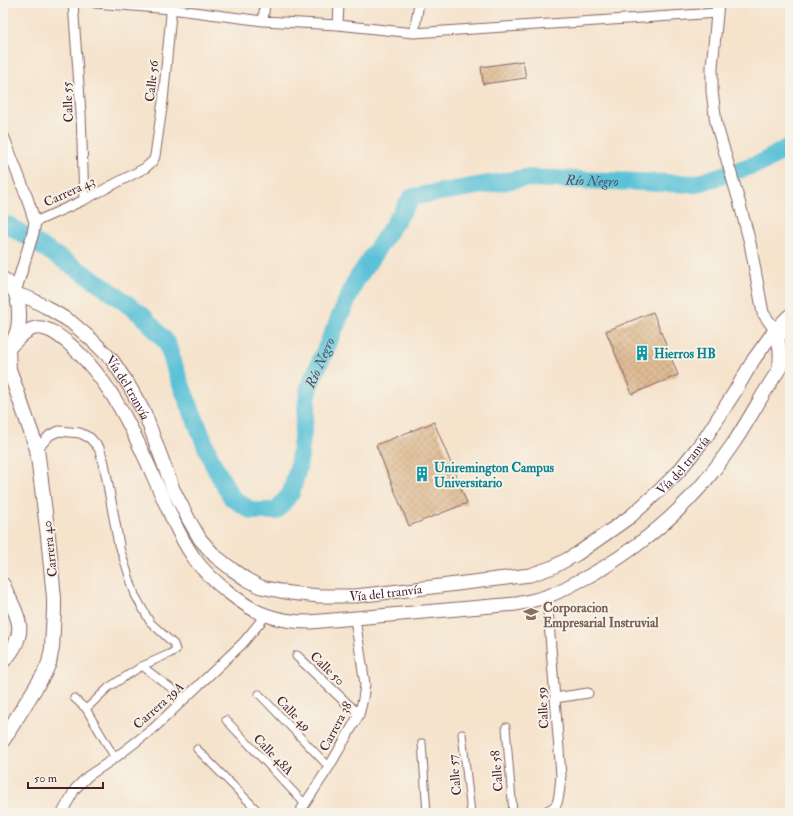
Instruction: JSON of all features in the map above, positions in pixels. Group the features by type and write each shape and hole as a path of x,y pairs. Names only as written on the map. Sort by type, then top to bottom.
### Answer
{"main road":[{"path":"4,279 10,284 16,293 19,314 17,333 5,351"},
{"name":"Vía del tranvía","path":"16,293 31,299 71,322 112,360 145,414 173,489 188,520 200,539 215,556 237,573 261,587 290,593 319,596 355,596 530,575 553,567 577,554 631,516 678,472 706,437 754,359 775,330 790,315"},
{"name":"Vía del tranvía","path":"5,351 25,333 33,328 40,327 48,329 61,336 77,351 98,375 114,398 132,429 177,528 194,558 208,574 243,603 266,616 295,622 310,622 516,604 547,597 587,578 614,561 648,536 690,498 735,441 779,368 790,354"},
{"path":"775,330 790,334"},
{"path":"775,330 780,347 781,361 779,368"},
{"name":"Carrera 40","path":"3,740 44,674 49,663 52,648 54,598 37,449 9,369 5,351"},
{"path":"3,585 20,625 15,646 3,661"}],"street":[{"name":"Calle 55","path":"73,3 82,113 84,200"},
{"path":"95,3 172,6 263,21 338,25 414,33 718,8 712,67 712,91 716,123 750,243 763,312 775,330"},
{"path":"263,21 265,3"},
{"path":"338,25 339,3"},
{"path":"414,33 419,3"},
{"name":"Calle 56","path":"152,161 155,156 163,102 172,6"},
{"path":"3,136 26,194 35,222"},
{"name":"Carrera 43","path":"16,293 35,222 84,200 145,168 152,161"},
{"path":"4,279 14,273 23,264"},
{"path":"37,449 50,435 59,430 80,432 90,438 98,448 104,463 119,545 135,595 150,622 174,644 176,650 142,666 109,687 86,709"},
{"name":"Calle 59","path":"546,812 556,804 560,792 555,698 547,597"},
{"name":"Carrera 39A","path":"63,811 75,789 88,776 115,758 154,728 184,698 244,643 266,616"},
{"name":"Carrera 38","path":"299,813 306,804 359,715 365,684 355,618"},
{"name":"Calle 50","path":"298,656 359,715"},
{"path":"142,666 184,698"},
{"path":"555,698 588,693"},
{"name":"Calle 49","path":"259,694 328,767"},
{"path":"74,698 86,709 115,758"},
{"name":"Calle 48A","path":"226,720 306,804"},
{"name":"Calle 58","path":"506,727 513,813"},
{"name":"Calle 57","path":"462,734 471,813"},
{"path":"422,743 427,813"},
{"path":"197,749 260,813"}],"building":[{"path":"523,61 526,78 483,84 481,67"},
{"name":"Hierros HB","path":"653,312 678,375 632,394 606,331"},
{"name":"Uniremington Campus Universitario","path":"434,422 467,503 409,526 376,445"}],"waterway":[{"name":"Río Negro","path":"3,225 10,226 102,285 143,316 167,343 178,377 213,464 232,498 252,511 276,511 291,493 298,468 309,387 355,282 412,197 524,178 696,184 763,162 790,146"}],"place":[{"name":"Hierros HB","path":"642,353"},
{"name":"Uniremington Campus Universitario","path":"422,474"},
{"name":"Corporacion Empresarial Instruvial","path":"531,614"}]}
